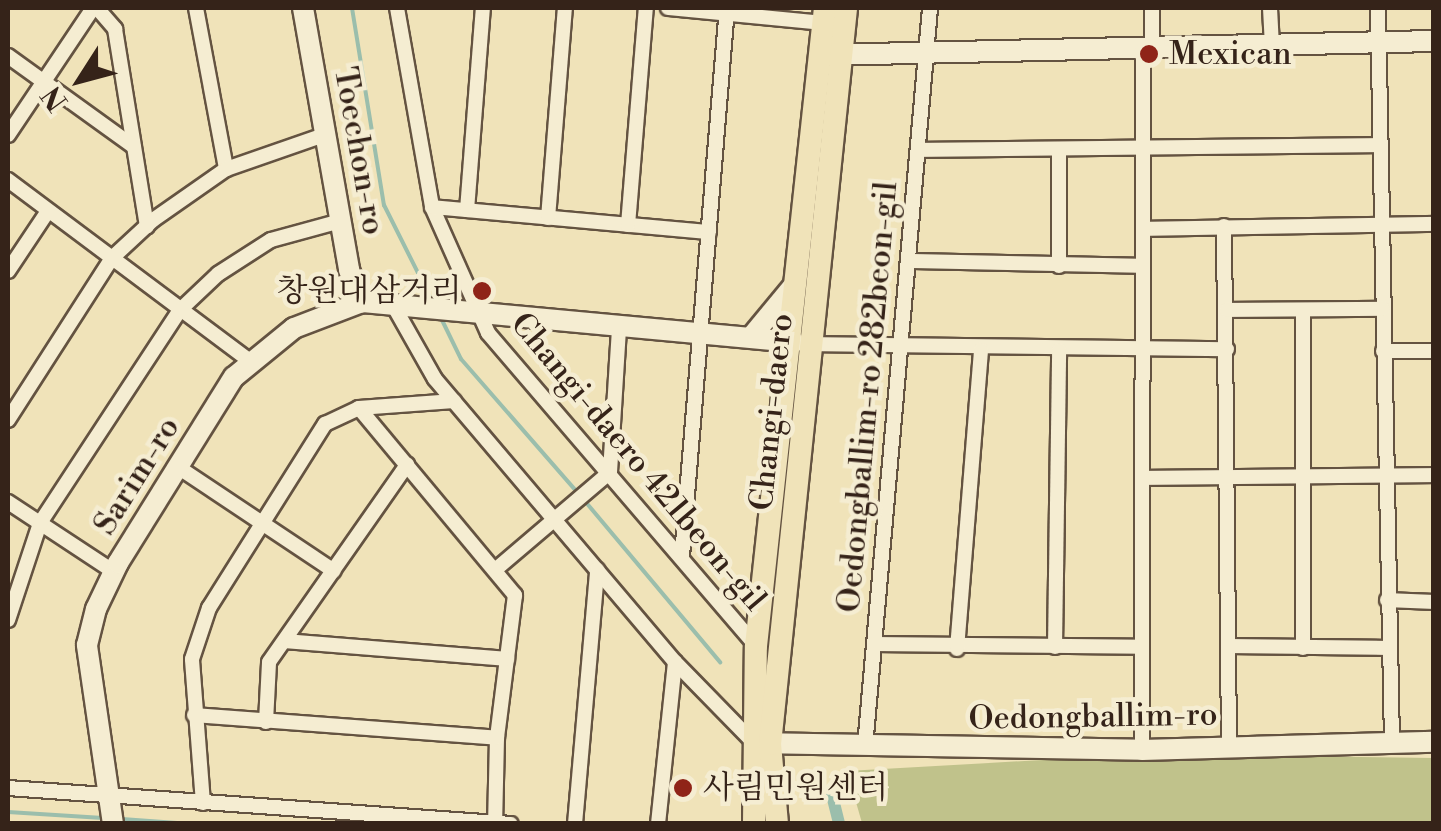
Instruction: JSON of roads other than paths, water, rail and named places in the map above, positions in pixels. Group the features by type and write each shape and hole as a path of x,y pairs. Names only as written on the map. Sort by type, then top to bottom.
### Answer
{"main road":[{"name":"Changi-daero","path":"776,824 755,657 788,385 803,344 800,277 831,55 846,8"},
{"name":"Changi-daero","path":"754,824 765,738 775,698 831,55 824,15"}],"street":[{"path":"8,135 95,8 115,29 147,226"},
{"path":"196,8 226,169"},
{"name":"Toechon-ro","path":"303,8 341,221 362,302"},
{"name":"Changi-daero 421beon-gil","path":"397,8 432,207 488,333 682,556 755,657"},
{"path":"468,210 483,8"},
{"path":"548,218 565,8"},
{"path":"628,225 646,8"},
{"path":"668,8 824,15"},
{"name":"Oedongballim-ro 282beon-gil","path":"866,747 930,8"},
{"path":"1142,750 1140,349 1143,150 1152,8"},
{"path":"1270,8 1272,44"},
{"path":"1378,8 1392,742"},
{"path":"682,556 727,10"},
{"path":"831,55 1434,42"},
{"path":"8,56 134,147"},
{"path":"8,420 112,258 147,226 226,169 327,134"},
{"path":"918,150 1059,152 1380,144"},
{"path":"1059,152 1059,266"},
{"path":"8,180 250,362"},
{"path":"432,207 709,232"},
{"path":"8,271 48,210"},
{"path":"8,620 40,524 180,310 218,274 271,240 341,221"},
{"path":"1144,229 1434,224"},
{"path":"1224,226 1228,310 1229,745"},
{"path":"908,262 1143,266"},
{"path":"752,336 800,277"},
{"name":"Sarim-ro","path":"113,824 87,645 114,572 234,377 294,328 362,302 480,312"},
{"path":"398,304 454,401 596,570 675,662 765,738"},
{"path":"1228,310 1383,309"},
{"path":"1303,311 1304,648"},
{"path":"480,312 700,335 900,350 1227,349"},
{"path":"494,570 610,472 619,327"},
{"path":"752,336 788,385"},
{"path":"957,649 981,350"},
{"path":"1055,648 1059,350"},
{"path":"1383,351 1434,351"},
{"path":"204,803 192,659 208,608 325,424 359,408 454,401"},
{"path":"359,408 515,595 497,738 495,823"},
{"path":"266,722 269,662 406,465"},
{"path":"178,467 334,571"},
{"path":"1143,478 1228,474 1434,476"},
{"path":"8,502 114,572"},
{"path":"576,824 596,570"},
{"path":"1387,600 1434,602"},
{"path":"285,641 507,659"},
{"path":"874,644 957,649 1142,646"},
{"path":"1228,646 1388,648"},
{"path":"658,824 675,662"},
{"path":"194,716 497,738"},
{"name":"Oedongballim-ro","path":"765,738 866,747 1142,750 1434,742"},
{"path":"8,788 511,824"}],"waterway":[{"path":"352,8 384,205 431,299"},
{"path":"440,316 461,359 578,493"},
{"path":"584,500 720,662"},
{"path":"832,795 839,824"},
{"path":"8,812 103,818"},
{"path":"122,819 191,824"}],"place":[{"name":"Mexican","path":"1149,54"},
{"name":"창원대삼거리","path":"482,291"},
{"name":"사림민원센터","path":"683,788"}]}
